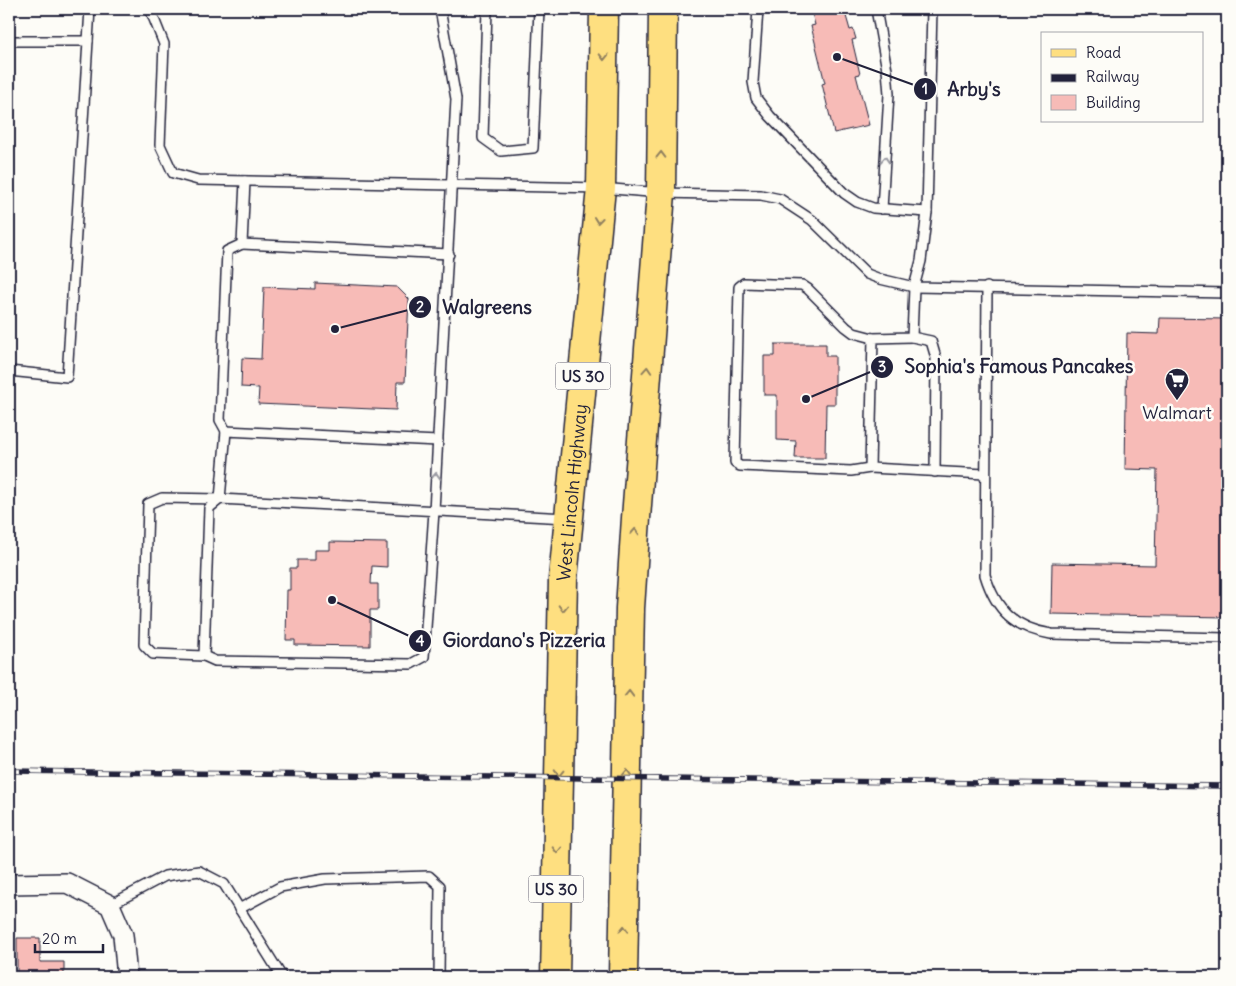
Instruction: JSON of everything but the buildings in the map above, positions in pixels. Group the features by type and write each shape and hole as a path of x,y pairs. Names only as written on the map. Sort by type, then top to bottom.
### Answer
{"main road":[{"name":"West Lincoln Highway","path":"554,977 563,579 602,188 604,9"},
{"path":"623,977 630,608 661,193 663,9"}],"street":[{"path":"9,884 67,883 110,906 123,935 126,977"}],"lane":[{"path":"9,371 67,376 90,9"},
{"path":"150,9 164,44 160,145 173,173 198,180 602,188 661,193 761,195 780,199 812,220 867,274 914,287 1227,293"},
{"path":"440,9 456,99 449,254 434,511 424,657 411,664 215,661 204,656 154,654 144,645 148,504 162,498 220,498 434,511 568,518"},
{"path":"487,9 483,138 501,151 532,148 539,9"},
{"path":"758,9 753,82 756,98 770,116 844,193 857,202 873,208 927,212"},
{"path":"876,9 887,70 889,94 882,209"},
{"path":"912,337 914,287 921,261 927,212 932,9"},
{"path":"9,41 88,41"},
{"path":"242,244 245,181"},
{"path":"204,656 209,508 220,498 226,431 220,420 227,250 242,244 449,254"},
{"path":"935,472 936,358 931,341 912,337 873,338 854,333 808,289 802,286 744,283 739,287 735,463 740,466 850,472 870,468 935,472 985,474"},
{"path":"987,287 985,576 990,592 1003,611 1018,624 1036,632 1051,634 1227,638"},
{"path":"870,468 873,338"},
{"path":"226,431 438,441"},
{"path":"110,906 165,876 199,871 224,884 282,977"},
{"path":"239,909 280,887 316,880 429,876 440,886 439,977"}],"railway":[{"path":"9,771 1227,786"}],"place":[{"name":"Arby's","path":"837,57"},
{"name":"Walgreens","path":"335,329"},
{"name":"Sophia's Famous Pancakes","path":"806,399"},
{"name":"Walmart","path":"1177,401"},
{"name":"Giordano's Pizzeria","path":"332,600"}]}
